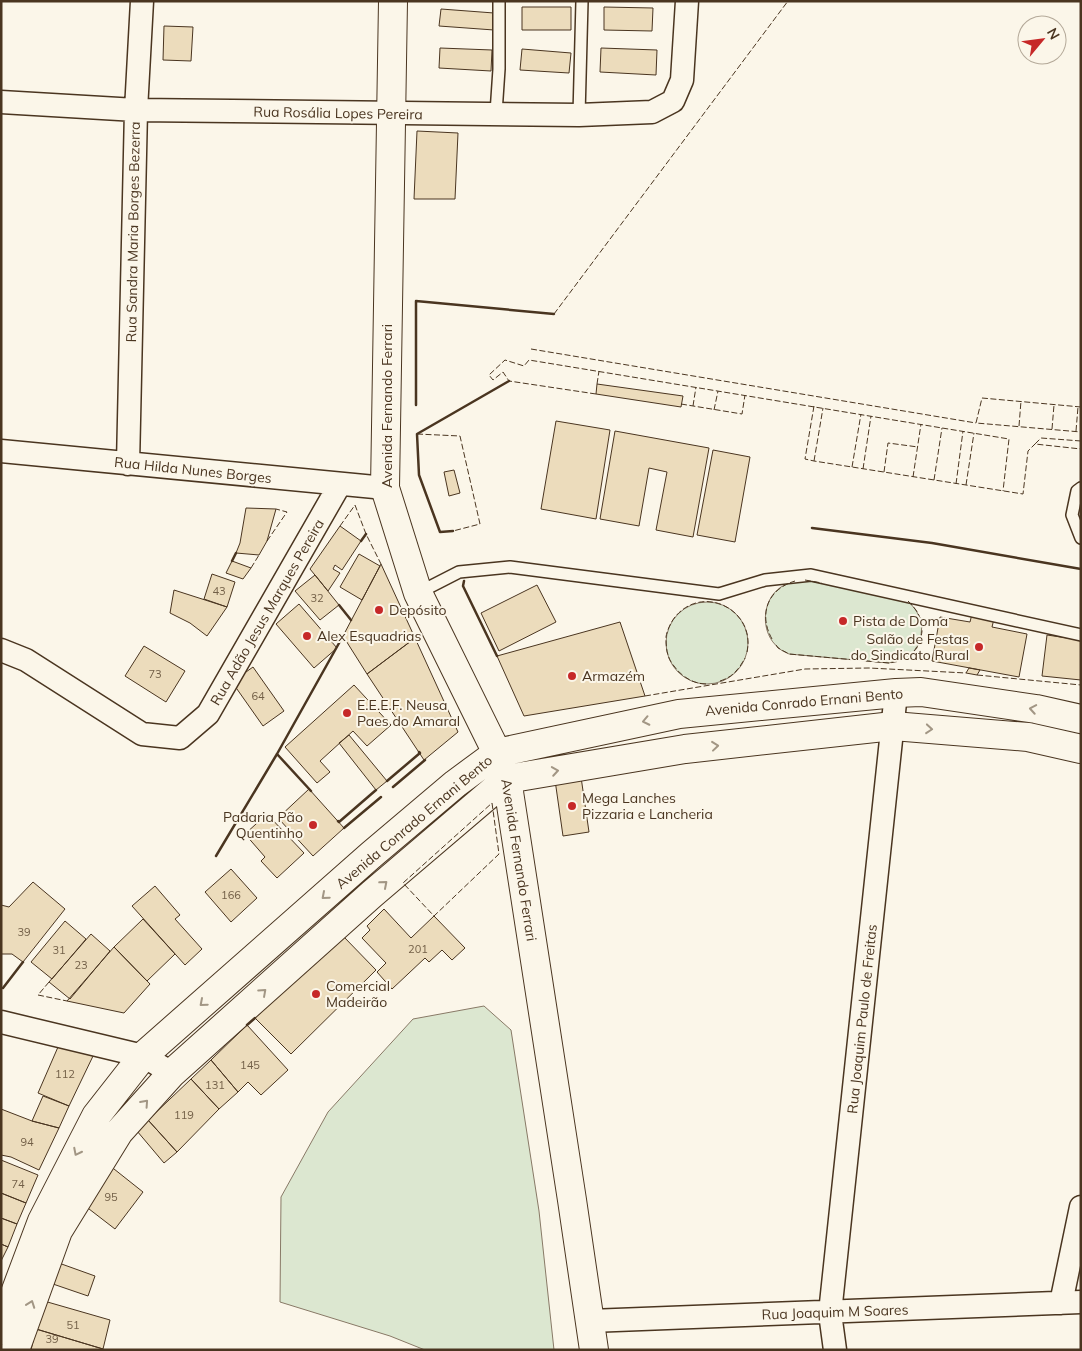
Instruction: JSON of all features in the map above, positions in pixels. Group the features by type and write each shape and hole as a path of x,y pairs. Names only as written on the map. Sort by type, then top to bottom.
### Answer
{"street":[{"name":"Rua Sandra Maria Borges Bezerra","path":"128,464 136,110 142,1"},
{"name":"Avenida Fernando Ferrari","path":"394,1 385,488 418,593 498,753 507,779 594,1350"},
{"name":"Rua Rosália Lopes Pereira","path":"1,102 136,110 391,114 579,115 652,112 673,101 682,80 687,1"},
{"name":"Rua Hilda Nunes Borges","path":"1,451 385,488"},
{"name":"Rua Adão Jesus Marques Pereira","path":"1,650 26,660 142,734 180,738 208,714 340,484"},
{"name":"Avenida Conrado Ernani Bento","path":"1,1330 42,1221 96,1116 143,1056 371,855 455,784 498,753 679,714 896,693 921,692 1036,709 1081,719"},
{"name":"Rua Joaquim Paulo de Freitas","path":"835,1350 830,1313 896,693"},
{"path":"679,714 685,749"},
{"name":"Avenida Conrado Ernani Bento","path":"15,1350 58,1231 119,1132 172,1073 372,894 507,779 685,749 893,726 1028,737 1081,749"},
{"path":"1,1022 143,1056 172,1073"},
{"path":"96,1116 119,1132"},
{"path":"1071,1302 1081,1206"},
{"name":"Rua Joaquim M Soares","path":"590,1321 1071,1302"}],"lane":[{"path":"496,114 499,69 499,1"},
{"path":"579,115 582,1"},
{"path":"1081,488 1077,491 1072,514 1081,538"},
{"path":"418,593 459,572 510,567 719,594 765,580 811,575 1081,635"}],"green space":[{"name":"Pista de Doma","path":"803,580 893,595 908,601 916,610 922,623 921,636 917,648 909,657 889,663 789,654 782,651 768,634 765,617 767,608 774,593 781,587 791,582"},
{"path":"707,602 723,605 736,614 745,627 748,643 745,659 736,672 723,681 707,684 691,681 678,672 669,659 666,643 669,627 678,614 691,605"},
{"path":"484,1006 511,1030 539,1211 554,1350 425,1350 390,1336 280,1302 281,1197 328,1112 413,1019"}],"building":[{"path":"522,7 571,7 571,30 522,30"},
{"path":"604,7 653,8 652,31 604,30"},
{"path":"441,9 494,13 494,30 439,26"},
{"path":"164,26 193,27 191,61 163,60"},
{"path":"440,48 492,50 491,71 439,68"},
{"path":"601,48 657,50 656,75 600,72"},
{"path":"522,49 571,53 569,73 520,70"},
{"path":"417,131 458,133 455,199 414,199"},
{"path":"597,384 683,396 681,407 596,394"},
{"path":"556,421 610,430 596,519 541,509"},
{"path":"615,431 709,448 693,537 656,530 667,472 649,468 639,526 600,519"},
{"path":"713,450 750,457 735,542 697,535"},
{"path":"454,470 460,493 449,496 444,472"},
{"path":"246,508 276,509 267,541 259,555 236,553 240,543"},
{"path":"340,526 361,541 342,570 335,565 333,569 340,573 328,591 310,569"},
{"path":"359,554 380,566 362,600 340,587"},
{"path":"232,561 251,568 243,579 226,573"},
{"name":"Depósito","path":"381,564 415,638 367,674 343,636"},
{"path":"212,574 235,582 227,607 204,599"},
{"path":"315,575 339,605 320,620 295,591"},
{"path":"537,585 556,622 499,651 481,613"},
{"path":"174,590 227,607 207,636 190,623 170,613"},
{"name":"Alex Esquadrias","path":"299,604 337,648 314,668 276,624"},
{"name":"Salão de Festas do Sindicato Rural","path":"972,614 994,619 992,627 1027,634 1019,677 932,661 940,617 970,622"},
{"name":"Armazém","path":"620,622 645,696 524,716 497,656"},
{"path":"1047,635 1081,640 1081,680 1042,676"},
{"path":"415,638 458,732 424,760 367,674"},
{"path":"144,646 185,671 166,702 125,676"},
{"path":"253,667 284,711 263,726 232,682"},
{"path":"969,668 980,670 977,675 966,673"},
{"path":"354,685 391,725 367,746 353,731 320,761 330,772 317,783 285,747"},
{"path":"349,735 387,781 376,790 339,743"},
{"name":"Mega Lanches Pizzaria e Lancheria","path":"581,777 589,832 563,836 555,780"},
{"name":"Padaria Pão Quentinho","path":"309,789 344,828 313,856 278,818"},
{"path":"267,814 304,853 277,878 261,861 265,857 245,834"},
{"path":"231,869 257,898 231,922 205,892"},
{"path":"33,882 65,909 23,962 12,954 1,954 1,905 9,907"},
{"path":"155,886 180,915 175,919 202,949 185,965 132,906"},
{"path":"384,909 411,938 434,916 465,948 452,960 442,950 429,962 425,958 392,989 377,972 386,963 362,938 370,930 367,926"},
{"path":"143,919 175,954 147,981 114,947"},
{"path":"65,921 86,939 52,979 31,962"},
{"path":"91,934 110,951 70,999 49,982"},
{"name":"Comercial Madeirão","path":"343,936 376,970 291,1054 255,1018"},
{"path":"114,947 150,984 124,1013 67,1001"},
{"path":"247,1025 288,1070 261,1095 248,1082 238,1092 211,1060"},
{"path":"58,1047 94,1054 69,1106 38,1093"},
{"path":"211,1060 238,1092 219,1109 191,1079"},
{"path":"191,1079 219,1109 177,1152 148,1120"},
{"path":"43,1096 69,1106 59,1128 32,1121"},
{"path":"1,1109 32,1121 59,1128 39,1170 11,1157 1,1155"},
{"path":"148,1120 177,1152 164,1163 137,1131"},
{"path":"1,1160 38,1175 26,1203 1,1193"},
{"path":"109,1165 143,1192 115,1229 80,1202"},
{"path":"1,1193 26,1203 17,1224 1,1218"},
{"path":"1,1218 17,1224 8,1247 1,1244"},
{"path":"1,1244 8,1247 1,1261"},
{"path":"56,1262 95,1276 88,1296 50,1283"},
{"path":"44,1301 110,1320 103,1349 36,1329"},
{"path":"36,1329 103,1349 103,1350 31,1350"}],"fence":[{"path":"554,314 788,1"},
{"path":"531,349 976,423"},
{"path":"596,394 509,381 503,372 493,380 489,375 505,360 524,366 529,360 1009,439 1003,491"},
{"path":"597,384 599,371"},
{"path":"693,406 696,387"},
{"path":"714,410 718,391"},
{"path":"681,404 742,414 745,395"},
{"path":"1081,407 982,398 976,423 1081,432"},
{"path":"1019,426 1021,401"},
{"path":"1052,429 1054,405"},
{"path":"814,406 805,459 814,461 1023,494 1028,451 1035,444"},
{"path":"1076,431 1078,407"},
{"path":"814,461 823,408"},
{"path":"852,467 861,414"},
{"path":"863,469 871,416"},
{"path":"913,477 921,424"},
{"path":"934,480 942,428"},
{"path":"956,484 963,431"},
{"path":"966,485 974,433"},
{"path":"417,434 460,436 480,524 453,531"},
{"path":"1081,441 1041,438 1035,444 1081,449"},
{"path":"884,472 888,443 918,447"},
{"path":"340,526 355,505 366,534 381,564"},
{"path":"267,541 287,512 276,509"},
{"path":"251,568 259,555"},
{"path":"805,580 822,583"},
{"path":"772,639 766,621 768,604 778,590 795,581"},
{"path":"776,645 789,654 889,663 901,660 908,657 915,650 922,630 919,615 908,601"},
{"path":"706,684 696,683 684,676 677,670 667,653 666,637 668,629 675,617 687,607 699,602 712,602 725,606 736,614 743,624 748,637 747,652"},
{"path":"720,681 735,672 745,658"},
{"path":"645,696 805,669 869,668 966,673"},
{"path":"977,675 1081,685"},
{"path":"492,803 499,854 434,916 403,883 492,803"},
{"path":"49,982 38,995 67,1001"}],"wall":[{"path":"416,301 554,314"},
{"path":"416,301 416,405"},
{"path":"453,531 440,532 419,475 417,434 509,381"},
{"path":"812,528 932,543 1081,569"},
{"path":"361,541 366,534"},
{"path":"232,561 236,553"},
{"path":"464,581 463,586 497,656"},
{"path":"339,605 351,620"},
{"path":"216,856 277,754 343,636 344,639"},
{"path":"387,781 419,752"},
{"path":"277,754 311,791"},
{"path":"393,787 425,760"},
{"path":"338,821 376,790"},
{"path":"344,828 381,797"},
{"path":"3,988 23,962"},
{"path":"247,1025 255,1018"}],"place":[{"name":"Depósito","path":"379,610"},
{"name":"Pista de Doma","path":"843,621"},
{"name":"Alex Esquadrias","path":"307,636"},
{"name":"Salão de Festas do Sindicato Rural","path":"979,647"},
{"name":"Armazém","path":"572,676"},
{"name":"E.E.E.F. Neusa Paes do Amaral","path":"347,713"},
{"name":"Mega Lanches Pizzaria e Lancheria","path":"572,806"},
{"name":"Padaria Pão Quentinho","path":"313,825"},
{"name":"Comercial Madeirão","path":"316,994"}]}
